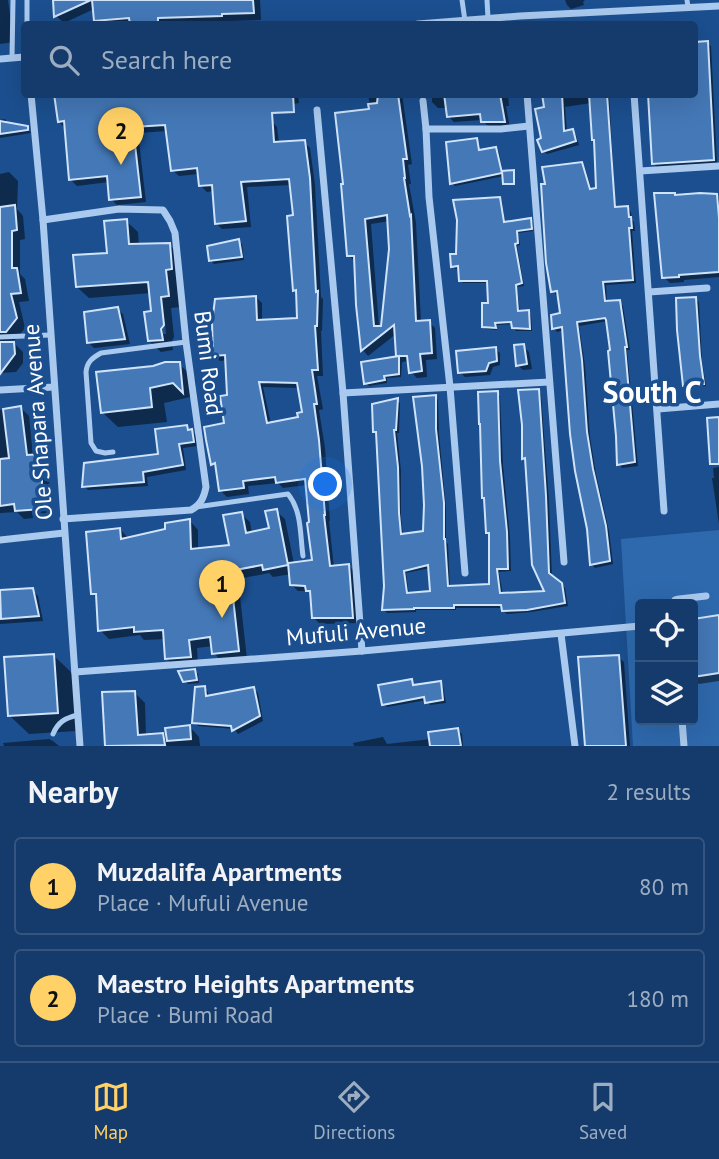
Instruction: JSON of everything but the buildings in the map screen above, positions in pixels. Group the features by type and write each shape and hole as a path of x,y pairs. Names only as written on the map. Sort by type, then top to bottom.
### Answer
{"street":[{"path":"452,21 687,4 719,6"},
{"path":"520,16 521,21"},
{"path":"0,59 21,57"},
{"name":"Ole Shapara Avenue","path":"31,98 43,220 80,746"},
{"path":"527,98 564,562"},
{"path":"634,98 664,510"},
{"path":"423,101 429,197 450,387 466,573"},
{"path":"317,110 343,393 362,650"},
{"path":"426,129 501,129 530,125"},
{"path":"640,171 719,166"},
{"name":"Bumi Road","path":"43,220 119,209 163,210 170,221 175,233 186,342 206,487 197,507"},
{"path":"649,292 707,288"},
{"path":"343,393 549,382"},
{"path":"0,390 54,387"},
{"path":"658,410 719,404"},
{"path":"63,519 180,511 197,507"},
{"path":"0,540 64,533"},
{"path":"680,599 706,596"},
{"name":"Mufuli Avenue","path":"75,672 635,627"},
{"path":"561,634 575,746"},
{"path":"682,725 684,746"}],"lane":[{"path":"12,58 13,0"},
{"path":"27,0 27,21"},
{"path":"462,0 464,20"},
{"path":"487,0 488,19"},
{"path":"0,337 50,335"},
{"path":"113,452 96,451 91,443 86,372 91,359 101,353 186,342"},
{"path":"197,507 288,495 298,511 303,556"},
{"path":"53,734 57,724 67,717 78,715"}],"shaded area":[{"path":"719,530 719,746 633,746 621,539"}],"place":[{"name":"Maestro Heights Apartments","path":"121,165"},
{"name":"Muzdalifa Apartments","path":"222,618"}],"district":[{"name":"South C","path":"652,391"}]}
